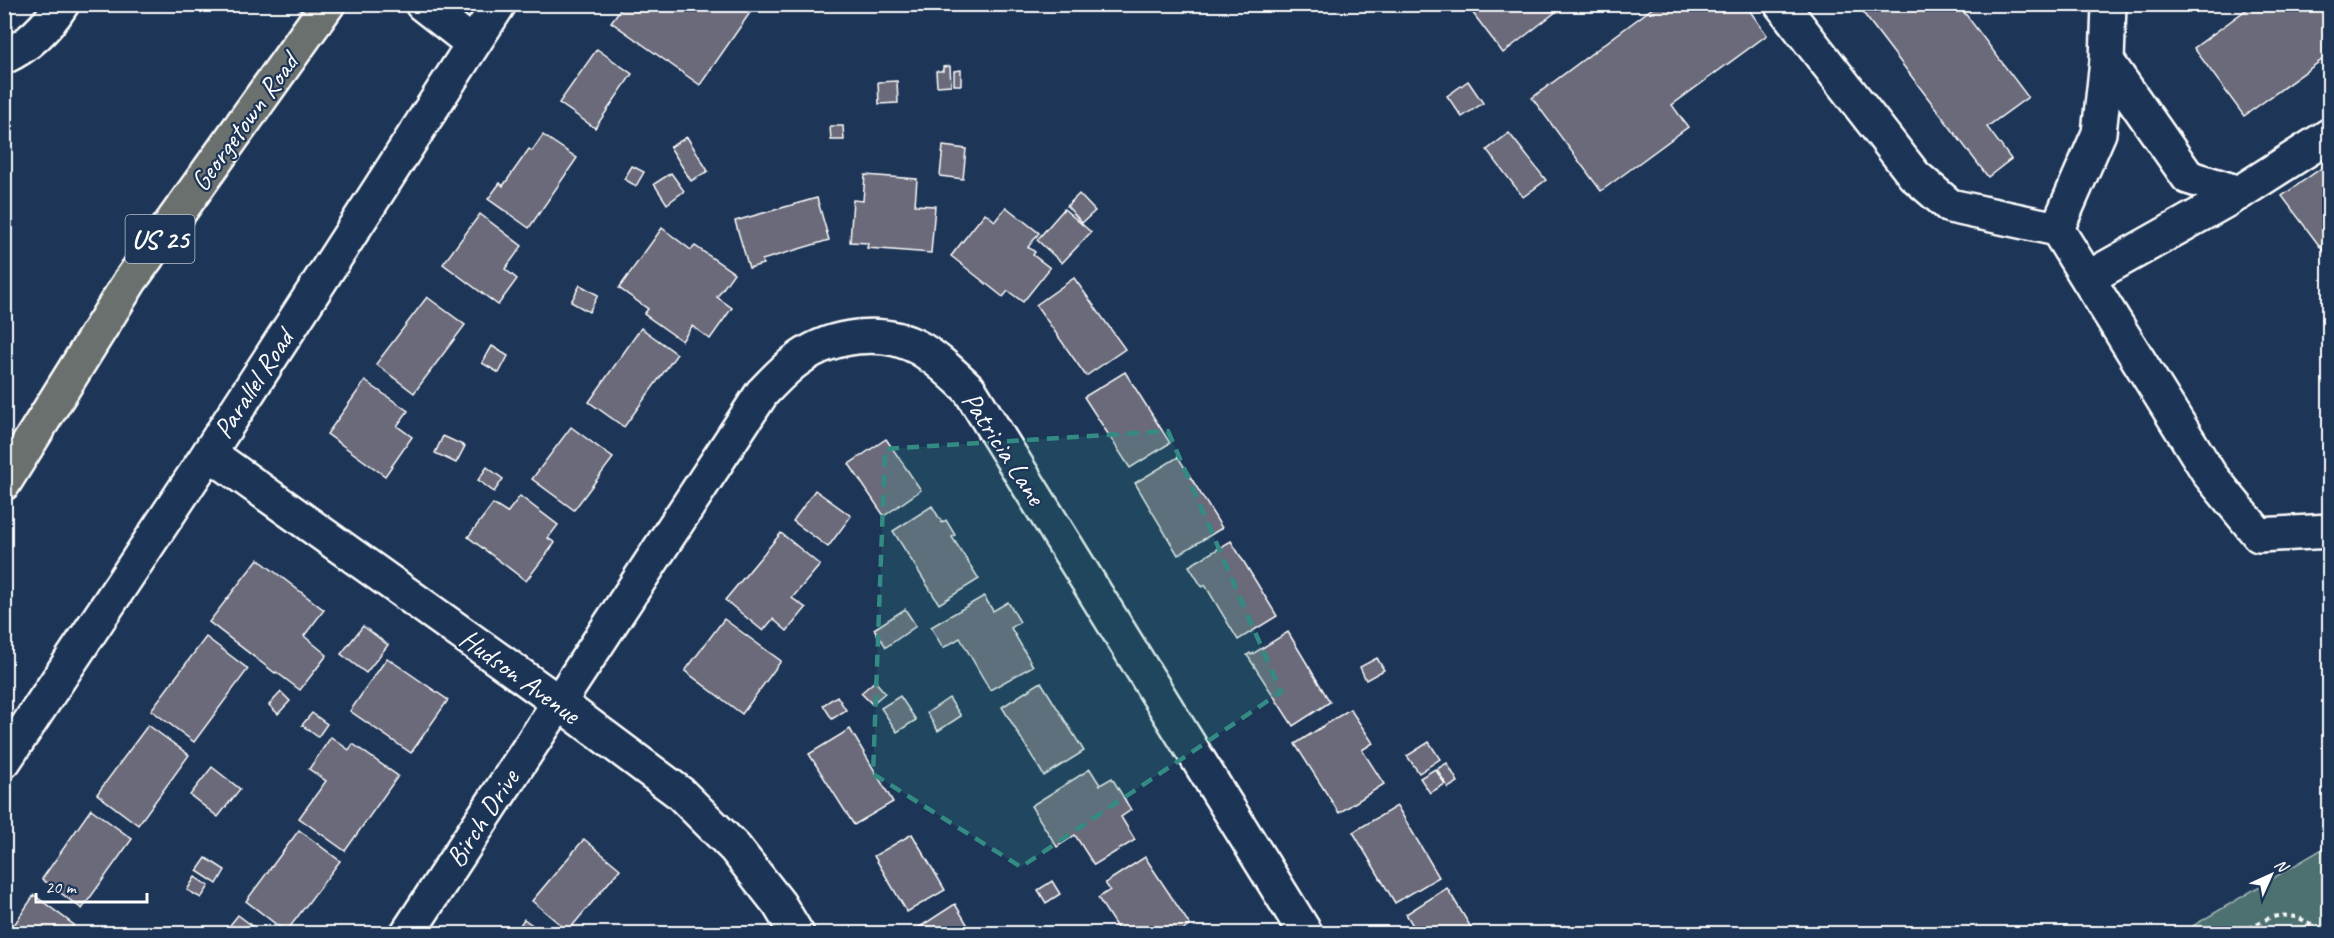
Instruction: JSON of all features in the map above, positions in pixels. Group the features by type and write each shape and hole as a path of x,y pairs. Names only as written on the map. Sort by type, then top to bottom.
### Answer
{"main road":[{"name":"Georgetown Road","path":"4,483 130,281 328,4"}],"street":[{"path":"4,57 16,52 52,21 62,4"},
{"path":"422,4 472,43"},
{"name":"Parallel Road","path":"4,761 209,453 499,4"},
{"path":"1781,4 1914,175 1950,206 2056,229 2210,475 2259,535 2330,531"},
{"path":"2056,229 2099,133 2107,61 2109,4"},
{"path":"2107,61 2188,177 2239,193"},
{"path":"2088,278 2239,193 2330,135"},
{"name":"Patricia Lane","path":"558,702 762,393 784,370 802,357 831,342 864,337 892,338 918,348 945,367 969,389 1306,933"},
{"name":"Hudson Avenue","path":"209,453 558,702 680,794 735,848 779,904 797,933"},
{"name":"Birch Drive","path":"407,933 558,702"}],"path":[{"path":"2242,933 2259,920 2282,914 2309,921 2322,933"}],"highlighted area":[{"path":"1168,431 1281,692 1021,867 873,774 885,449"}],"green space":[{"path":"2329,845 2329,933 2181,933"}],"building":[{"path":"624,4 756,4 700,85 611,22"},
{"path":"1466,4 1566,4 1503,53"},
{"path":"1658,4 1745,4 1767,35 1672,105 1688,127 1601,191 1532,98"},
{"path":"1876,4 1958,4 2028,97 1987,127 2011,159 1988,177 1864,14"},
{"path":"2254,4 2330,4 2330,54 2244,116 2194,48"},
{"path":"597,49 632,74 595,128 559,103"},
{"path":"950,66 951,85 937,86 936,71 943,71 943,67"},
{"path":"961,70 961,85 954,85 954,71"},
{"path":"897,81 898,103 879,104 878,82"},
{"path":"1468,81 1483,103 1462,117 1447,96"},
{"path":"830,126 843,126 844,140 831,140"},
{"path":"1509,133 1546,180 1523,197 1487,150"},
{"path":"543,135 577,158 529,228 488,199 500,183 503,186 529,149 532,151"},
{"path":"687,137 708,171 691,181 670,147"},
{"path":"943,146 966,149 963,179 940,176"},
{"path":"2330,162 2330,260 2282,196"},
{"path":"632,166 644,172 636,186 624,179"},
{"path":"671,173 684,191 667,204 654,184"},
{"path":"865,175 917,179 915,205 935,206 931,253 867,248 868,243 850,242 853,200 863,201"},
{"path":"1079,194 1095,211 1082,223 1067,206"},
{"path":"817,198 829,240 762,260 763,264 749,268 735,221"},
{"path":"1006,207 1039,233 1028,247 1035,252 1033,255 1050,268 1023,302 1008,291 1003,297 951,256 985,213 995,221"},
{"path":"1064,209 1091,232 1062,263 1037,240"},
{"path":"480,214 522,246 505,269 517,279 498,305 443,264"},
{"path":"662,228 691,250 695,246 734,273 717,297 732,308 710,339 692,326 682,341 644,314 648,309 619,288"},
{"path":"1074,278 1125,349 1086,376 1036,305"},
{"path":"580,285 598,295 589,312 571,302"},
{"path":"427,297 465,325 414,393 376,364"},
{"path":"641,328 677,354 624,427 589,402"},
{"path":"492,346 508,356 499,373 482,363"},
{"path":"1125,372 1170,443 1130,468 1084,397"},
{"path":"365,381 408,411 397,426 412,437 385,476 327,434"},
{"path":"571,427 613,458 574,510 532,479"},
{"path":"443,436 465,446 456,463 435,453"},
{"path":"886,439 921,490 884,516 849,464"},
{"path":"1178,457 1222,528 1178,555 1135,483"},
{"path":"487,467 503,479 494,492 478,480"},
{"path":"815,490 851,516 828,547 793,521"},
{"path":"520,496 558,525 548,538 555,543 526,581 468,537 493,504 507,513"},
{"path":"932,506 942,523 946,520 955,535 952,537 979,579 939,604 893,531"},
{"path":"781,533 820,565 792,598 806,608 787,631 773,619 763,631 725,600"},
{"path":"1231,541 1277,616 1238,640 1205,585 1202,587 1189,566"},
{"path":"258,559 324,610 304,636 327,655 300,690 209,622"},
{"path":"984,596 993,611 1008,602 1020,622 1011,628 1033,666 990,690 960,638 943,648 931,627"},
{"path":"905,609 916,626 886,647 874,629"},
{"path":"724,619 781,661 742,714 685,671"},
{"path":"363,626 388,645 366,673 341,654"},
{"path":"1288,632 1330,702 1293,726 1247,655 1250,653 1251,655"},
{"path":"206,637 248,669 194,742 151,710"},
{"path":"387,658 448,700 411,753 350,711"},
{"path":"1377,658 1384,670 1366,680 1360,667"},
{"path":"875,681 885,693 872,704 861,693"},
{"path":"1041,682 1084,751 1044,776 1002,707"},
{"path":"281,692 290,701 278,714 269,705"},
{"path":"837,696 846,710 832,719 823,705"},
{"path":"900,696 916,720 897,732 881,708"},
{"path":"949,698 961,716 938,731 927,713"},
{"path":"1350,709 1373,743 1362,750 1384,784 1339,813 1295,744"},
{"path":"312,713 327,724 318,737 302,725"},
{"path":"148,725 189,755 138,825 97,794"},
{"path":"850,729 893,802 854,825 809,754"},
{"path":"331,737 349,750 353,744 398,776 345,851 299,818 326,781 309,769"},
{"path":"1429,742 1440,759 1419,773 1407,756"},
{"path":"1447,763 1458,782 1448,788 1437,769"},
{"path":"212,767 240,789 218,817 190,795"},
{"path":"1090,769 1100,785 1112,778 1131,810 1121,817 1135,840 1094,865 1075,835 1057,847 1031,806"},
{"path":"1435,769 1445,784 1430,793 1420,778"},
{"path":"1397,806 1439,877 1395,903 1353,832"},
{"path":"91,809 132,839 82,909 42,879"},
{"path":"299,830 340,861 286,932 246,901"},
{"path":"912,834 945,890 907,912 874,856"},
{"path":"584,839 620,869 568,931 532,901"},
{"path":"1145,857 1190,925 1177,934 1121,934 1098,898 1110,890 1105,883"},
{"path":"206,858 225,870 217,884 197,871"},
{"path":"195,877 209,886 201,898 187,890"},
{"path":"1052,881 1060,894 1046,903 1038,890"},
{"path":"1447,888 1475,934 1418,934 1406,914"},
{"path":"34,895 74,925 68,934 8,934"},
{"path":"955,904 973,934 917,934 915,930"},
{"path":"238,915 263,934 223,934"},
{"path":"524,919 545,934 514,934"}]}
